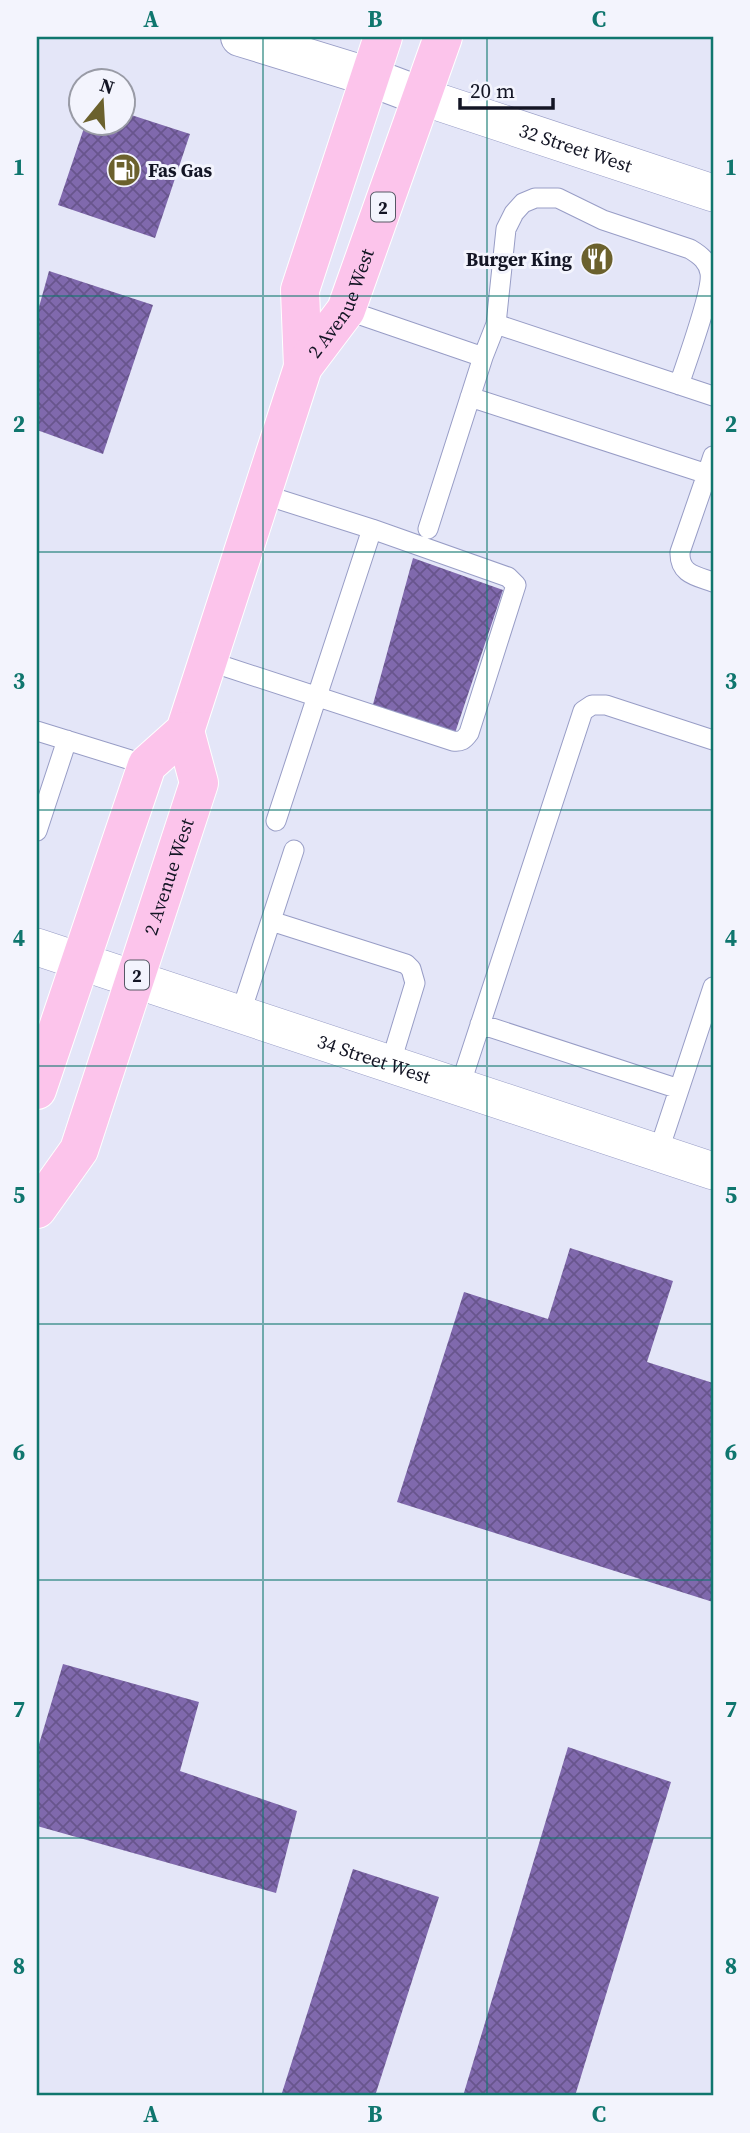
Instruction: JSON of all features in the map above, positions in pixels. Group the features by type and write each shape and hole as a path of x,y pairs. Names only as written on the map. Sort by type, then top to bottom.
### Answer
{"highway":[{"name":"2 Avenue West","path":"303,367 300,290 383,37"},
{"name":"2 Avenue West","path":"37,1090 147,765 185,731 303,367 346,310 443,37"},
{"name":"2 Avenue West","path":"37,1209 79,1150 199,783 185,731"}],"street":[{"name":"32 Street West","path":"240,37 713,193"},
{"name":"34 Street West","path":"37,947 713,1171"}],"lane":[{"path":"428,529 482,357 496,324 506,229 513,213 523,203 534,198 558,198 603,220 701,255 707,264 711,284 680,385"},
{"path":"346,310 482,357"},
{"path":"496,324 713,396"},
{"path":"470,397 710,465 705,505 680,552 679,561 688,574 713,582"},
{"path":"208,661 460,742 469,733 514,595 516,585 509,577 262,494"},
{"path":"276,821 372,529"},
{"path":"460,1086 583,711 592,705 606,705 713,740"},
{"path":"37,731 147,765"},
{"path":"37,831 67,740"},
{"path":"240,1015 294,850"},
{"path":"271,920 406,964 411,969 415,983 390,1065"},
{"path":"658,1153 713,987"},
{"path":"480,1024 679,1089"}],"building":[{"name":"Fas Gas","path":"136,117 190,134 155,238 58,205 81,136 136,136"},
{"path":"49,271 153,305 103,454 37,430 37,307"},
{"path":"413,558 503,590 453,739 372,708"},
{"path":"570,1248 673,1281 647,1362 713,1383 713,1602 397,1502 464,1292 548,1319"},
{"path":"63,1664 199,1702 180,1771 297,1811 276,1893 37,1826 37,1751"},
{"path":"568,1747 671,1782 575,2096 463,2096"},
{"path":"353,1869 439,1897 375,2096 281,2096"}],"place":[{"name":"Fas Gas","path":"124,170"},
{"name":"Burger King","path":"597,259"}]}
